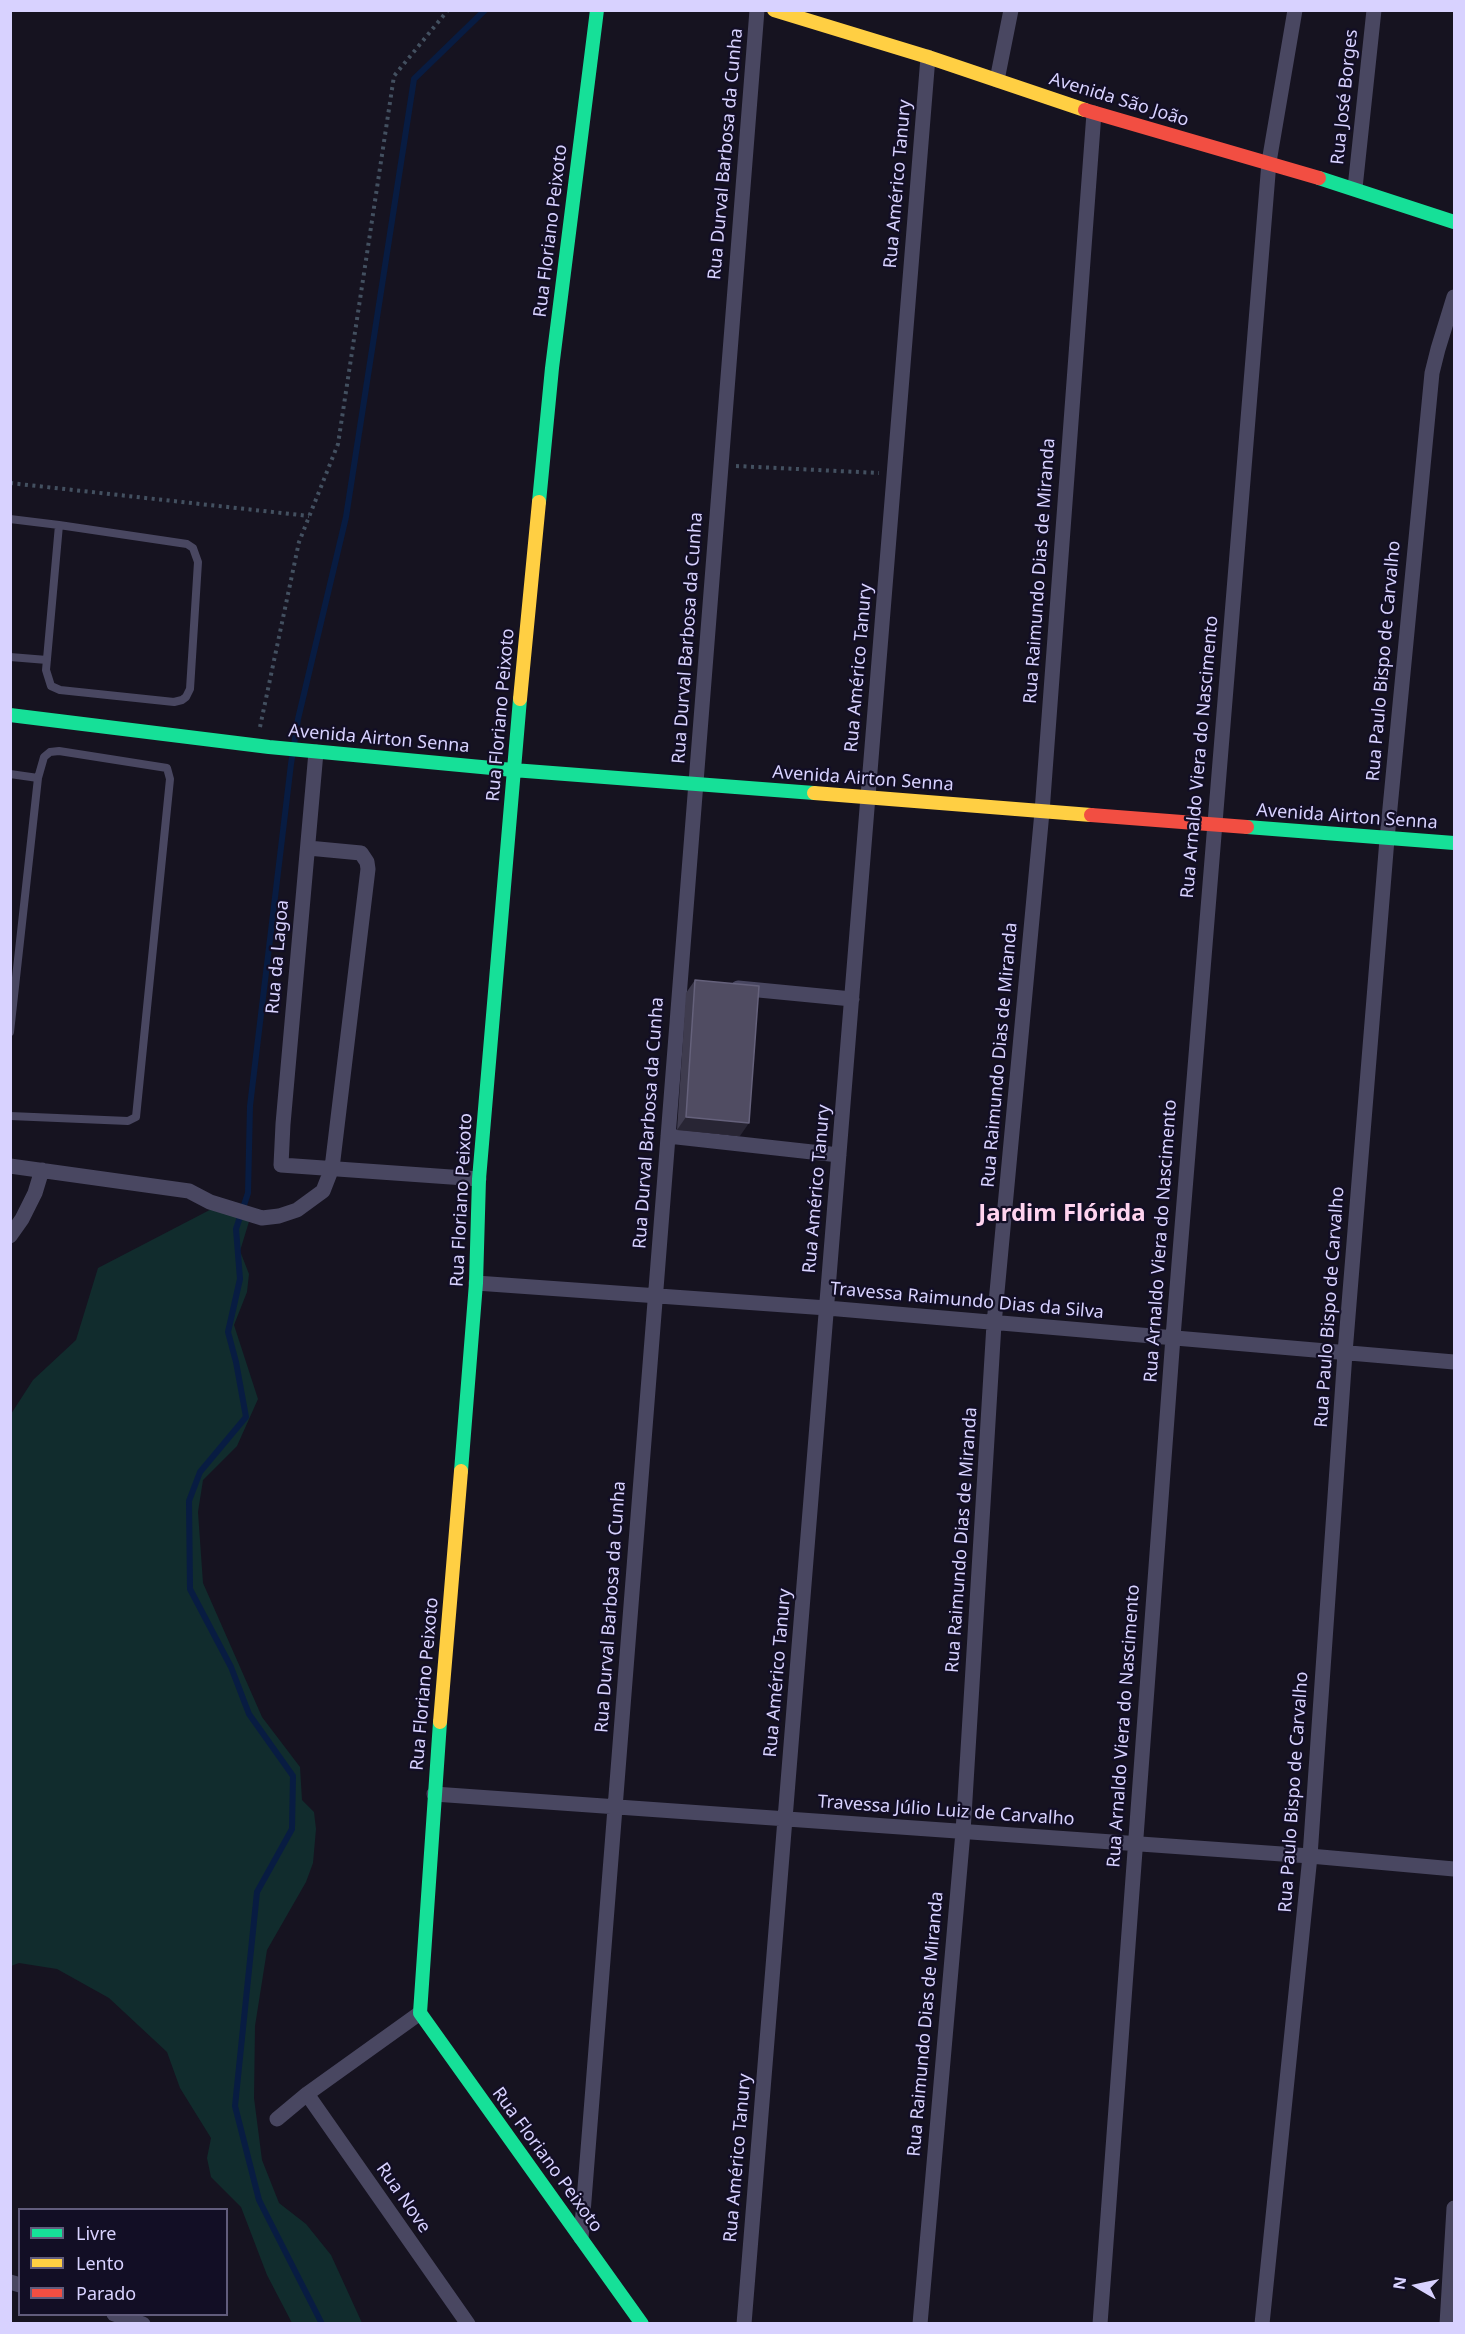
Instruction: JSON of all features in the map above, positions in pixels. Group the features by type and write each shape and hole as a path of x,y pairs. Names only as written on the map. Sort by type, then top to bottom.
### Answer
{"street":[{"name":"Rua Floriano Peixoto","path":"597,10 552,368 513,770 479,1179 476,1283 434,1794 420,2013 642,2324"},
{"name":"Rua Durval Barbosa da Cunha","path":"581,2238 668,1136 684,982 696,785 757,10"},
{"name":"Avenida São João","path":"774,10 928,57 1094,113 1269,162 1455,222"},
{"path":"997,80 1011,10"},
{"name":"Rua Arnaldo Viera do Nascimento","path":"1100,2324 1173,1337 1269,162 1295,10"},
{"name":"Rua José Borges","path":"1355,188 1374,10"},
{"name":"Rua Américo Tanury","path":"744,2324 928,57"},
{"name":"Rua Raimundo Dias de Miranda","path":"920,2324 963,1832 994,1324 1042,812 1094,113"},
{"name":"Rua Paulo Bispo de Carvalho","path":"1262,2324 1310,1856 1345,1353 1387,839 1432,373 1455,297"},
{"name":"Avenida Airton Senna","path":"10,715 312,752 513,770 1455,843"},
{"name":"Rua da Lagoa","path":"312,752 308,848 281,1165 332,1168"},
{"path":"10,1166 189,1191 210,1202 262,1218 279,1216 297,1210 323,1191 332,1168 368,869 367,862 361,853 308,848"},
{"path":"725,986 852,999"},
{"path":"668,1136 839,1155"},
{"path":"332,1168 479,1179"},
{"path":"10,1236 35,1193 42,1170"},
{"name":"Travessa Raimundo Dias da Silva","path":"476,1283 827,1308 1455,1362"},
{"name":"Travessa Júlio Luiz de Carvalho","path":"434,1794 1310,1856 1455,1869"},
{"path":"278,2119 307,2094 420,2013"},
{"name":"Rua Nove","path":"307,2094 468,2324"},
{"path":"1447,2324 1455,2208"},
{"path":"120,2316 143,2324"}],"lane":[{"path":"10,519 59,525 187,544 193,548 198,562 190,689 186,697 174,702 60,690 51,686 47,679 47,660 59,525"},
{"path":"10,657 47,660"},
{"path":"10,1032 38,778 44,757 50,752 59,751 164,766 169,771 170,779 136,1117 128,1121 10,1116"},
{"path":"10,774 38,778"}],"path":[{"path":"263,746 298,542 338,444 394,75 448,10"},
{"path":"721,465 894,474"},
{"path":"10,483 309,516"}],"green space":[{"path":"227,1201 251,1215 240,1251 249,1274 247,1292 234,1325 258,1399 237,1446 203,1480 198,1512 203,1583 262,1717 300,1767 302,1800 314,1812 316,1829 313,1863 306,1882 267,1950 255,2026 254,2098 262,2160 279,2203 306,2224 331,2255 362,2323 292,2323 267,2275 241,2207 211,2177 207,2158 211,2138 180,2088 167,2052 109,1998 57,1969 19,1963 11,1966 11,1414 33,1380 76,1340 98,1268"}],"building":[{"path":"695,980 759,986 749,1123 686,1117"}],"waterway":[{"path":"322,2324 259,2200 235,2106 257,1892 292,1829 293,1776 249,1714 231,1667 190,1589 189,1501 200,1472 246,1417 228,1332 240,1279 236,1229 248,1193 250,1106 291,764 298,719 346,517 414,79 485,10"}],"traffic: fast":[{"path":"539,502 552,368 597,10"},
{"path":"1319,178 1454,222"},
{"path":"461,1471 476,1283 479,1179 520,699"},
{"path":"10,715 269,747 513,770 814,793"},
{"path":"1247,827 1454,843"},
{"path":"440,1722 420,2013 642,2324"}],"traffic: slow":[{"path":"774,10 928,57 1085,110"},
{"path":"520,699 539,502"},
{"path":"814,793 1091,815"},
{"path":"440,1722 461,1471"}],"traffic: jam":[{"path":"1085,110 1319,178"},
{"path":"1091,815 1247,827"}],"district":[{"name":"Jardim Flórida","path":"1062,1214"}]}
